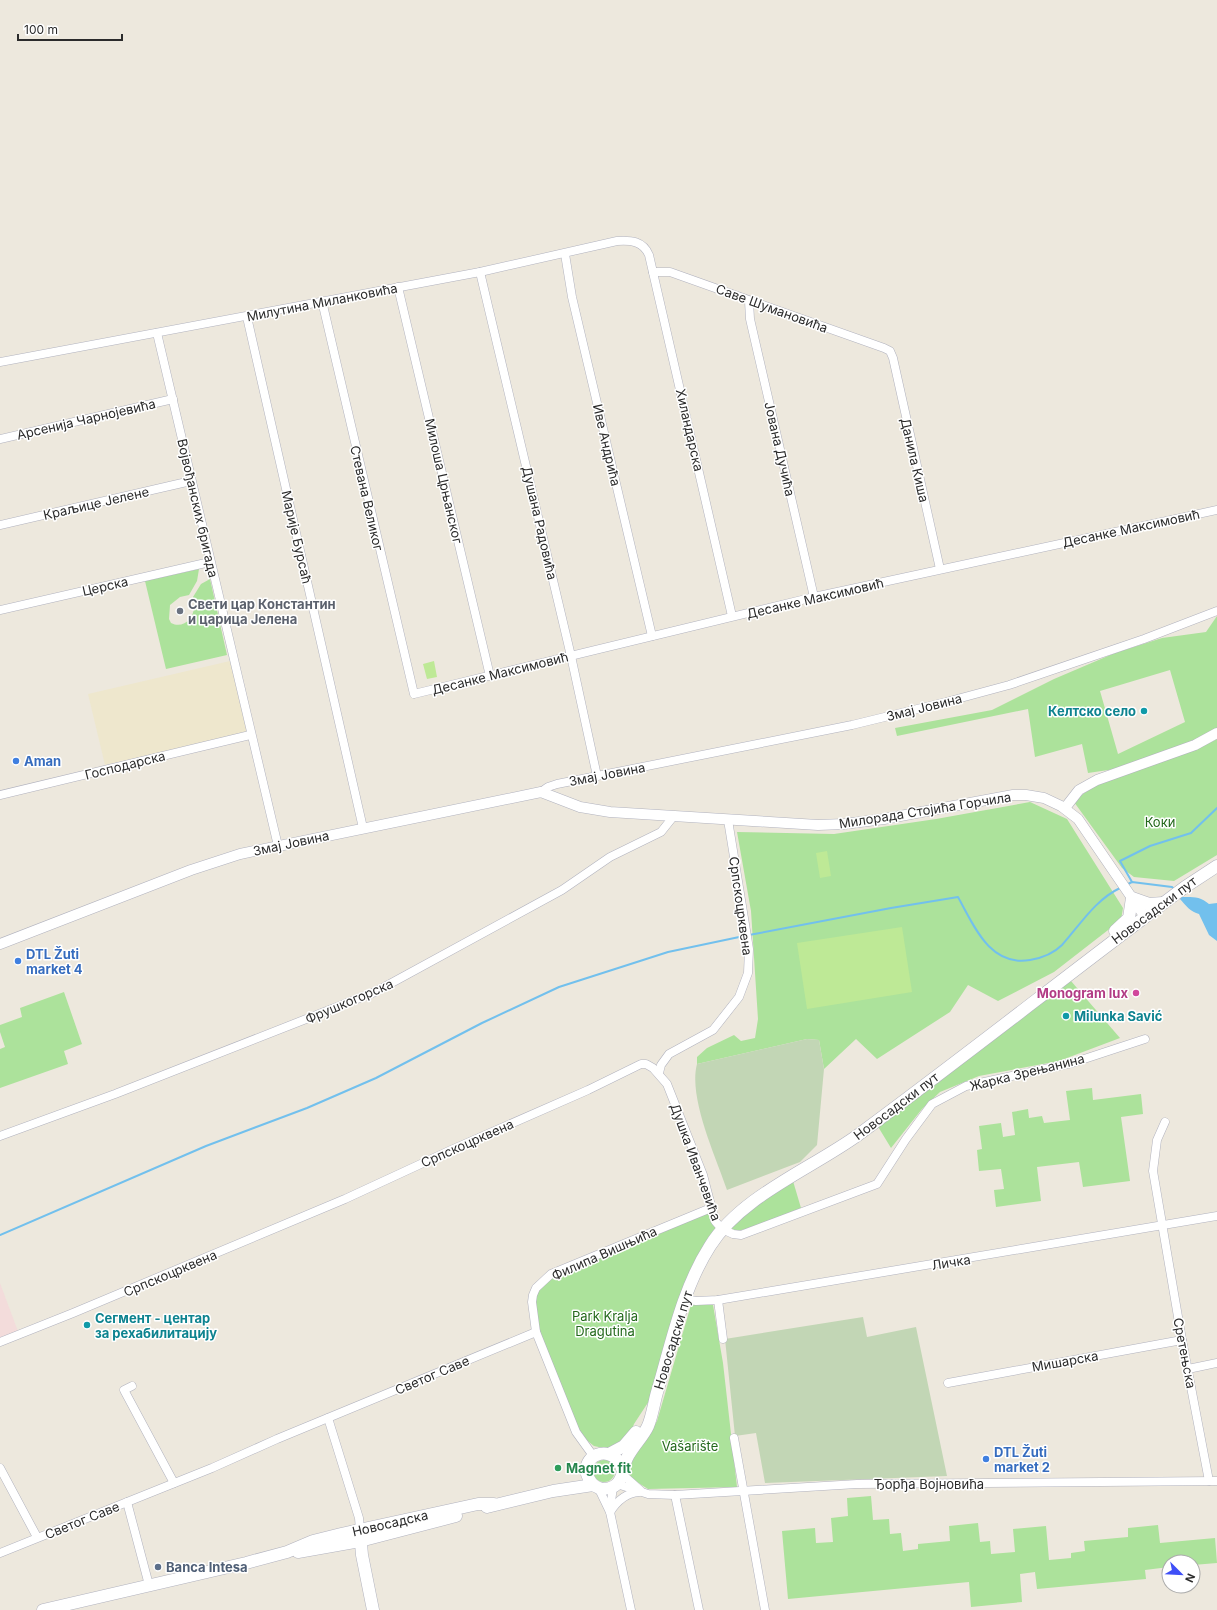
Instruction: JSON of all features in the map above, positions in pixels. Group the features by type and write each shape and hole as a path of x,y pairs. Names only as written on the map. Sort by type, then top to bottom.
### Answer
{"main road":[{"name":"Новосадски пут","path":"619,1478 630,1453 648,1426 685,1299 705,1254 722,1230 764,1194 856,1136 1144,917 1217,866"},
{"path":"1107,946 1113,934 1129,918 1130,894 1149,904 1163,903"},
{"name":"Новосадски пут","path":"594,1457 598,1454 609,1454 624,1446 634,1436 654,1402"},
{"path":"594,1457 590,1461 587,1471 590,1481 595,1486 603,1489 619,1478 618,1459 609,1454"},
{"name":"Новосадска","path":"554,1491 578,1478 587,1471"},
{"name":"Новосадска","path":"43,1610 287,1552 314,1550 360,1536 480,1510 494,1504 554,1491 595,1486"},
{"path":"360,1536 373,1610"}],"street":[{"name":"Милутина Миланковића","path":"0,362 247,317 322,301 480,272 565,254 617,241 631,241 643,246"},
{"name":"Хиландарска","path":"643,246 648,255 653,272 732,616"},
{"name":"Иве Андрића","path":"565,254 579,326 652,636"},
{"name":"Душана Радовића","path":"480,272 572,656 597,776"},
{"name":"Саве Шумановића","path":"653,272 670,272 890,351"},
{"name":"Милоша Црњанског","path":"398,287 490,676"},
{"name":"Стевана Великог","path":"322,301 414,694"},
{"name":"Јована Дучића","path":"749,301 748,309 750,319 814,597"},
{"name":"Марије Бурсаћ","path":"247,317 363,828"},
{"name":"Војвођанских бригада","path":"157,333 250,735 278,846"},
{"name":"Данила Киша","path":"890,351 893,358 940,569"},
{"name":"Арсенија Чарнојевића","path":"0,439 173,399"},
{"name":"Краљице Јелене","path":"0,525 191,481"},
{"name":"Десанке Максимовић","path":"414,694 814,597 1217,510"},
{"name":"Церска","path":"0,610 210,562"},
{"name":"Змај Јовина","path":"0,942 226,858 363,828 541,792 552,785 852,726 1009,684 1144,639 1217,611"},
{"path":"1144,917 1085,828 1066,808 1079,790 1097,780 1195,745 1217,733"},
{"name":"Господарска","path":"0,795 250,735"},
{"name":"Милорада Стојића Горчила","path":"541,792 580,808 610,812 818,825 844,824 884,819 1020,794 1044,798 1066,808"},
{"name":"Фрушкогорска","path":"0,1136 115,1094 375,992 562,890 610,858 661,832 673,817"},
{"name":"Српскоцрквена","path":"0,1342 345,1199 451,1150 588,1090 641,1064 646,1064 659,1073 665,1057 713,1030 725,1017 738,997 748,973 749,949 728,820"},
{"name":"Жарка Зрењанина","path":"722,1230 733,1234 746,1234 877,1184 906,1139 932,1104 966,1086 1072,1063 1145,1039"},
{"name":"Душка Иванчевића","path":"659,1073 667,1084 684,1125 703,1175 715,1221 722,1230"},
{"name":"Сретењска","path":"1164,1122 1157,1140 1153,1171 1161,1225 1182,1340 1213,1481"},
{"name":"Филипа Вишњића","path":"594,1457 576,1432 536,1332 532,1302 536,1288 552,1274 711,1208"},
{"name":"Личка","path":"685,1299 696,1301 718,1300 1217,1216"},
{"path":"718,1300 723,1339"},
{"name":"Светог Саве","path":"0,1553 174,1483 536,1332"},
{"name":"Мишарска","path":"948,1383 1182,1340"},
{"path":"1188,1369 1217,1363"},
{"path":"132,1386 124,1390 174,1483"},
{"path":"328,1418 359,1518 360,1536"},
{"path":"734,1438 742,1490 765,1610"},
{"name":"Светог Саве","path":"0,1468 37,1537"},
{"path":"610,1512 619,1478"},
{"name":"Ђорђа Војновића","path":"619,1478 642,1492 675,1495 857,1484 1213,1481"},
{"path":"595,1486 610,1512 631,1610"},
{"path":"610,1512 621,1499 634,1493 642,1492"},
{"path":"675,1495 699,1610"},
{"name":"Светог Саве","path":"127,1502 149,1585"}],"shaded area":[{"path":"230,661 247,732 105,765 88,694"},
{"path":"0,1283 19,1334 0,1342"}],"green space":[{"path":"199,569 197,581 189,595 180,597 170,605 169,619 171,623 179,625 184,624 191,619 195,606 193,597 201,584 210,579 227,655 166,669 145,581"},
{"path":"1217,616 1217,728 1194,740 1122,768 1088,773 1082,744 1035,757 1028,709 897,736 895,728 992,710 1054,679 1115,653 1162,638 1206,632","holes":["1170,670 1185,722 1118,754 1100,691"]},
{"path":"434,661 437,677 427,679 423,664"},
{"name":"Коки","path":"1217,739 1217,855 1174,881 1134,877 1122,868 1074,802 1087,791 1122,774 1182,754"},
{"path":"1030,802 1067,819 1123,908 1121,920 1054,972 998,1001 968,985 950,1012 877,1059 856,1039 824,1069 819,1040 807,1039 697,1064 697,1057 707,1048 734,1035 741,1041 755,1038 758,1019 751,911 737,832 834,834 936,819"},
{"path":"827,851 831,876 820,878 816,853"},
{"path":"902,927 912,992 807,1009 797,943"},
{"path":"1071,981 1120,1038 1059,1061 979,1076 940,1092 922,1109 891,1148 877,1125"},
{"path":"64,992 82,1044 64,1051 68,1064 0,1088 0,1049 5,1047 0,1032 0,1025 22,1017 20,1008"},
{"path":"807,1039 819,1040 824,1069 817,1145 800,1162 727,1190 704,1127 696,1093 695,1078 697,1064"},
{"path":"1092,1088 1093,1100 1141,1094 1143,1114 1121,1117 1130,1181 1083,1187 1079,1162 1037,1167 1041,1201 996,1207 994,1190 1004,1189 1001,1169 979,1171 977,1150 982,1149 979,1126 1001,1123 1003,1137 1015,1135 1012,1112 1028,1109 1029,1118 1042,1116 1044,1123 1070,1120 1066,1091"},
{"path":"793,1181 801,1208 750,1228 737,1231 730,1228 754,1207"},
{"name":"Park Kralja Dragutina","path":"711,1208 722,1229 698,1260 649,1401 634,1424 630,1435 608,1449 594,1446 576,1432 536,1332 532,1302 536,1288 551,1274"},
{"name":"Vašarište","path":"691,1305 713,1305 723,1363 737,1487 648,1489 629,1477 630,1462 657,1421"},
{"path":"863,1317 867,1337 916,1327 947,1476 765,1483 756,1433 735,1436 725,1339"},
{"path":"604,1460 612,1463 615,1471 612,1479 604,1482 596,1479 593,1471 596,1463"},
{"path":"871,1496 873,1520 889,1519 890,1534 901,1533 903,1551 918,1549 918,1544 950,1541 949,1526 978,1523 980,1542 990,1541 991,1554 1015,1552 1013,1529 1046,1526 1049,1560 1071,1558 1071,1553 1085,1551 1084,1541 1128,1537 1128,1528 1158,1525 1160,1543 1215,1538 1217,1563 1201,1564 1201,1554 1161,1554 1161,1568 1145,1570 1146,1579 1037,1589 1035,1572 1020,1574 1022,1602 971,1607 969,1582 788,1599 782,1531 815,1528 816,1543 833,1542 831,1518 848,1516 847,1498"}],"water":[{"path":"1181,897 1199,898 1209,904 1217,903 1217,941 1209,935 1199,914 1187,906 1180,899"}],"waterway":[{"path":"1132,882 1120,861 1150,846 1191,833 1217,808"},
{"path":"1128,884 1132,882 1172,887 1174,889"},
{"path":"749,935 958,897 977,932 994,951 1004,957 1016,960 1030,960 1047,955 1059,948 1095,906 1111,893 1120,888"},
{"path":"0,1235 206,1146 307,1108 376,1078 482,1023 559,987 668,952 744,936"}],"place":[{"name":"Свети цар Константин и царица Јелена","path":"180,611"},
{"name":"Келтско село","path":"1144,711"},
{"name":"Aman","path":"16,761"},
{"name":"DTL Žuti market 4","path":"18,961"},
{"name":"Monogram lux","path":"1136,993"},
{"name":"Milunka Savić","path":"1066,1016"},
{"name":"Сегмент - центар за рехабилитацију","path":"87,1325"},
{"name":"DTL Žuti market 2","path":"986,1459"},
{"name":"Magnet fit","path":"558,1468"},
{"name":"Banca Intesa","path":"158,1567"}]}
